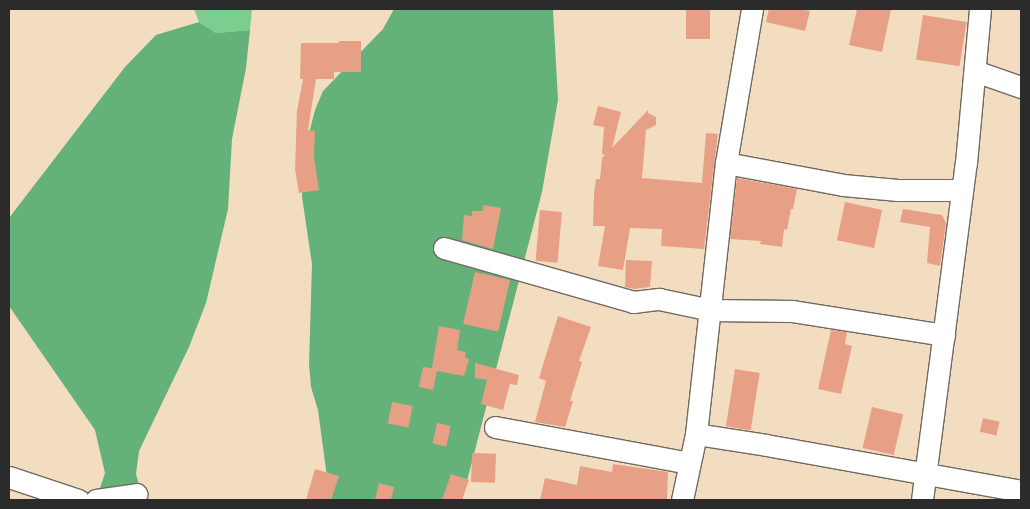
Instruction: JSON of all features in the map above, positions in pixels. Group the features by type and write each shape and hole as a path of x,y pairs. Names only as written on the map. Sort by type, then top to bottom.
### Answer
{"street":[{"path":"682,500 696,434 726,163 752,9"},
{"path":"922,500 927,473 962,190 980,9"},
{"path":"975,71 1021,86"},
{"path":"726,163 843,185 898,190 962,190"},
{"path":"444,248 632,302 659,299 711,310 792,311 944,335"},
{"path":"495,427 689,463"},
{"path":"696,434 1021,491"},
{"path":"9,477 78,500"},
{"path":"96,500 138,494"}],"green space":[{"path":"194,9 252,9 250,30 216,33 199,22"},
{"path":"394,9 553,9 558,100 542,192 462,500 326,500 327,477 318,410 311,387 309,364 312,264 302,197 304,153 315,110 323,91 383,29"},
{"path":"199,22 216,33 250,30 246,68 232,139 228,209 206,303 189,347 139,451 136,474 142,496 96,500 105,473 95,430 9,306 9,218 125,67 156,35"}],"building":[{"path":"686,9 710,9 710,39 686,39"},
{"path":"769,9 800,9 810,11 805,31 766,22"},
{"path":"857,9 891,9 882,52 849,45"},
{"path":"923,15 966,22 959,66 916,59"},
{"path":"339,41 361,41 361,72 334,72 334,79 316,79 308,130 315,131 314,157 319,190 299,193 295,169 297,111 303,79 300,79 301,43 339,43"},
{"path":"598,106 621,112 612,148 648,110 648,113 656,117 656,125 646,130 642,178 702,183 706,133 718,134 704,249 661,246 662,229 630,228 623,270 598,266 605,226 593,226 594,194 596,179 600,179 602,158 605,155 602,154 604,127 593,125"},
{"path":"737,178 797,189 787,230 784,229 782,247 760,244 761,241 730,239"},
{"path":"845,202 882,210 874,248 837,240"},
{"path":"483,205 501,208 493,249 462,240 464,215 472,216 472,211 483,211"},
{"path":"903,209 942,215 946,223 940,266 927,263 930,227 900,222"},
{"path":"540,210 562,212 557,263 536,261"},
{"path":"626,260 652,261 650,287 634,289 625,287"},
{"path":"475,272 510,280 498,332 463,324"},
{"path":"558,316 591,327 579,361 582,362 570,401 573,401 565,427 535,422 546,381 539,378"},
{"path":"439,326 460,330 457,350 466,352 465,358 469,359 464,376 437,371 433,390 419,387 423,367 432,368"},
{"path":"831,330 847,332 845,344 852,346 841,394 818,389"},
{"path":"475,363 519,375 517,385 510,384 503,410 481,404 487,380 475,378"},
{"path":"735,369 760,373 751,430 726,426"},
{"path":"392,402 413,406 408,428 388,424"},
{"path":"872,407 903,414 894,455 863,448"},
{"path":"983,418 1000,422 996,435 980,432"},
{"path":"437,423 451,426 446,446 433,444"},
{"path":"472,453 496,454 495,483 471,482"},
{"path":"613,464 668,472 667,500 540,500 545,478 577,485 580,466 612,472"},
{"path":"315,469 339,476 331,500 306,500"},
{"path":"451,474 469,480 462,500 442,500"},
{"path":"379,483 394,487 391,500 375,500"}]}
